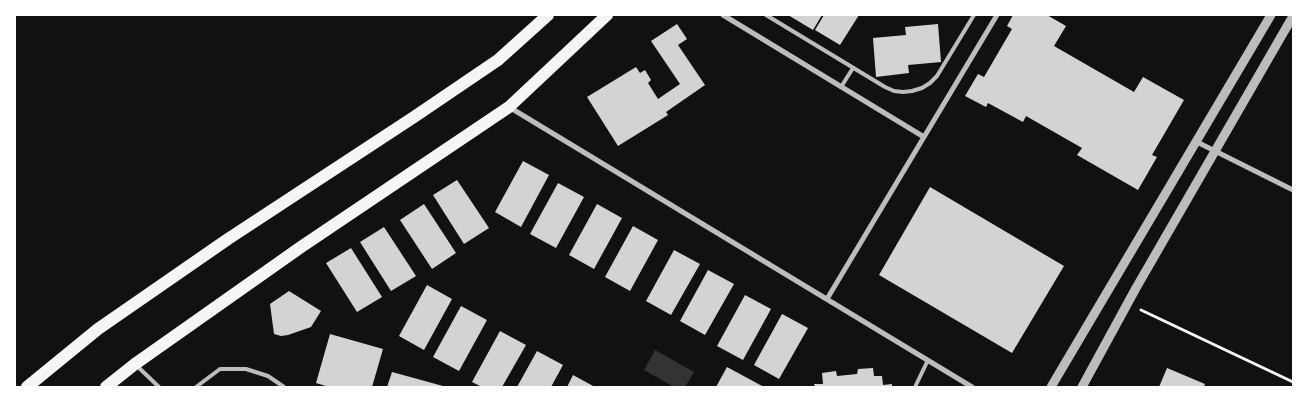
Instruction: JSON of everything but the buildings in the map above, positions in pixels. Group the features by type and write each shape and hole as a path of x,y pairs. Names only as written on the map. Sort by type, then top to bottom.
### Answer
{"main road":[{"path":"28,387 98,329 220,245 498,60 548,15"},
{"path":"106,387 135,364 301,247 509,107 607,15"}],"street":[{"path":"723,15 924,138"},
{"path":"827,299 997,15"},
{"path":"1051,387 1271,15"},
{"path":"1082,387 1127,303 1293,16"},
{"path":"509,107 972,387"},
{"path":"1197,142 1293,190"}],"lane":[{"path":"766,15 885,87 903,92 922,88 937,76 974,15"},
{"path":"841,87 853,68"},
{"path":"915,387 928,360"},
{"path":"135,364 159,387"},
{"path":"196,387 220,369 246,369 268,376 284,387"}],"path":[{"path":"1127,303 1293,382"}],"shaded area":[{"path":"655,350 694,372 685,387 674,387 644,370"}]}
